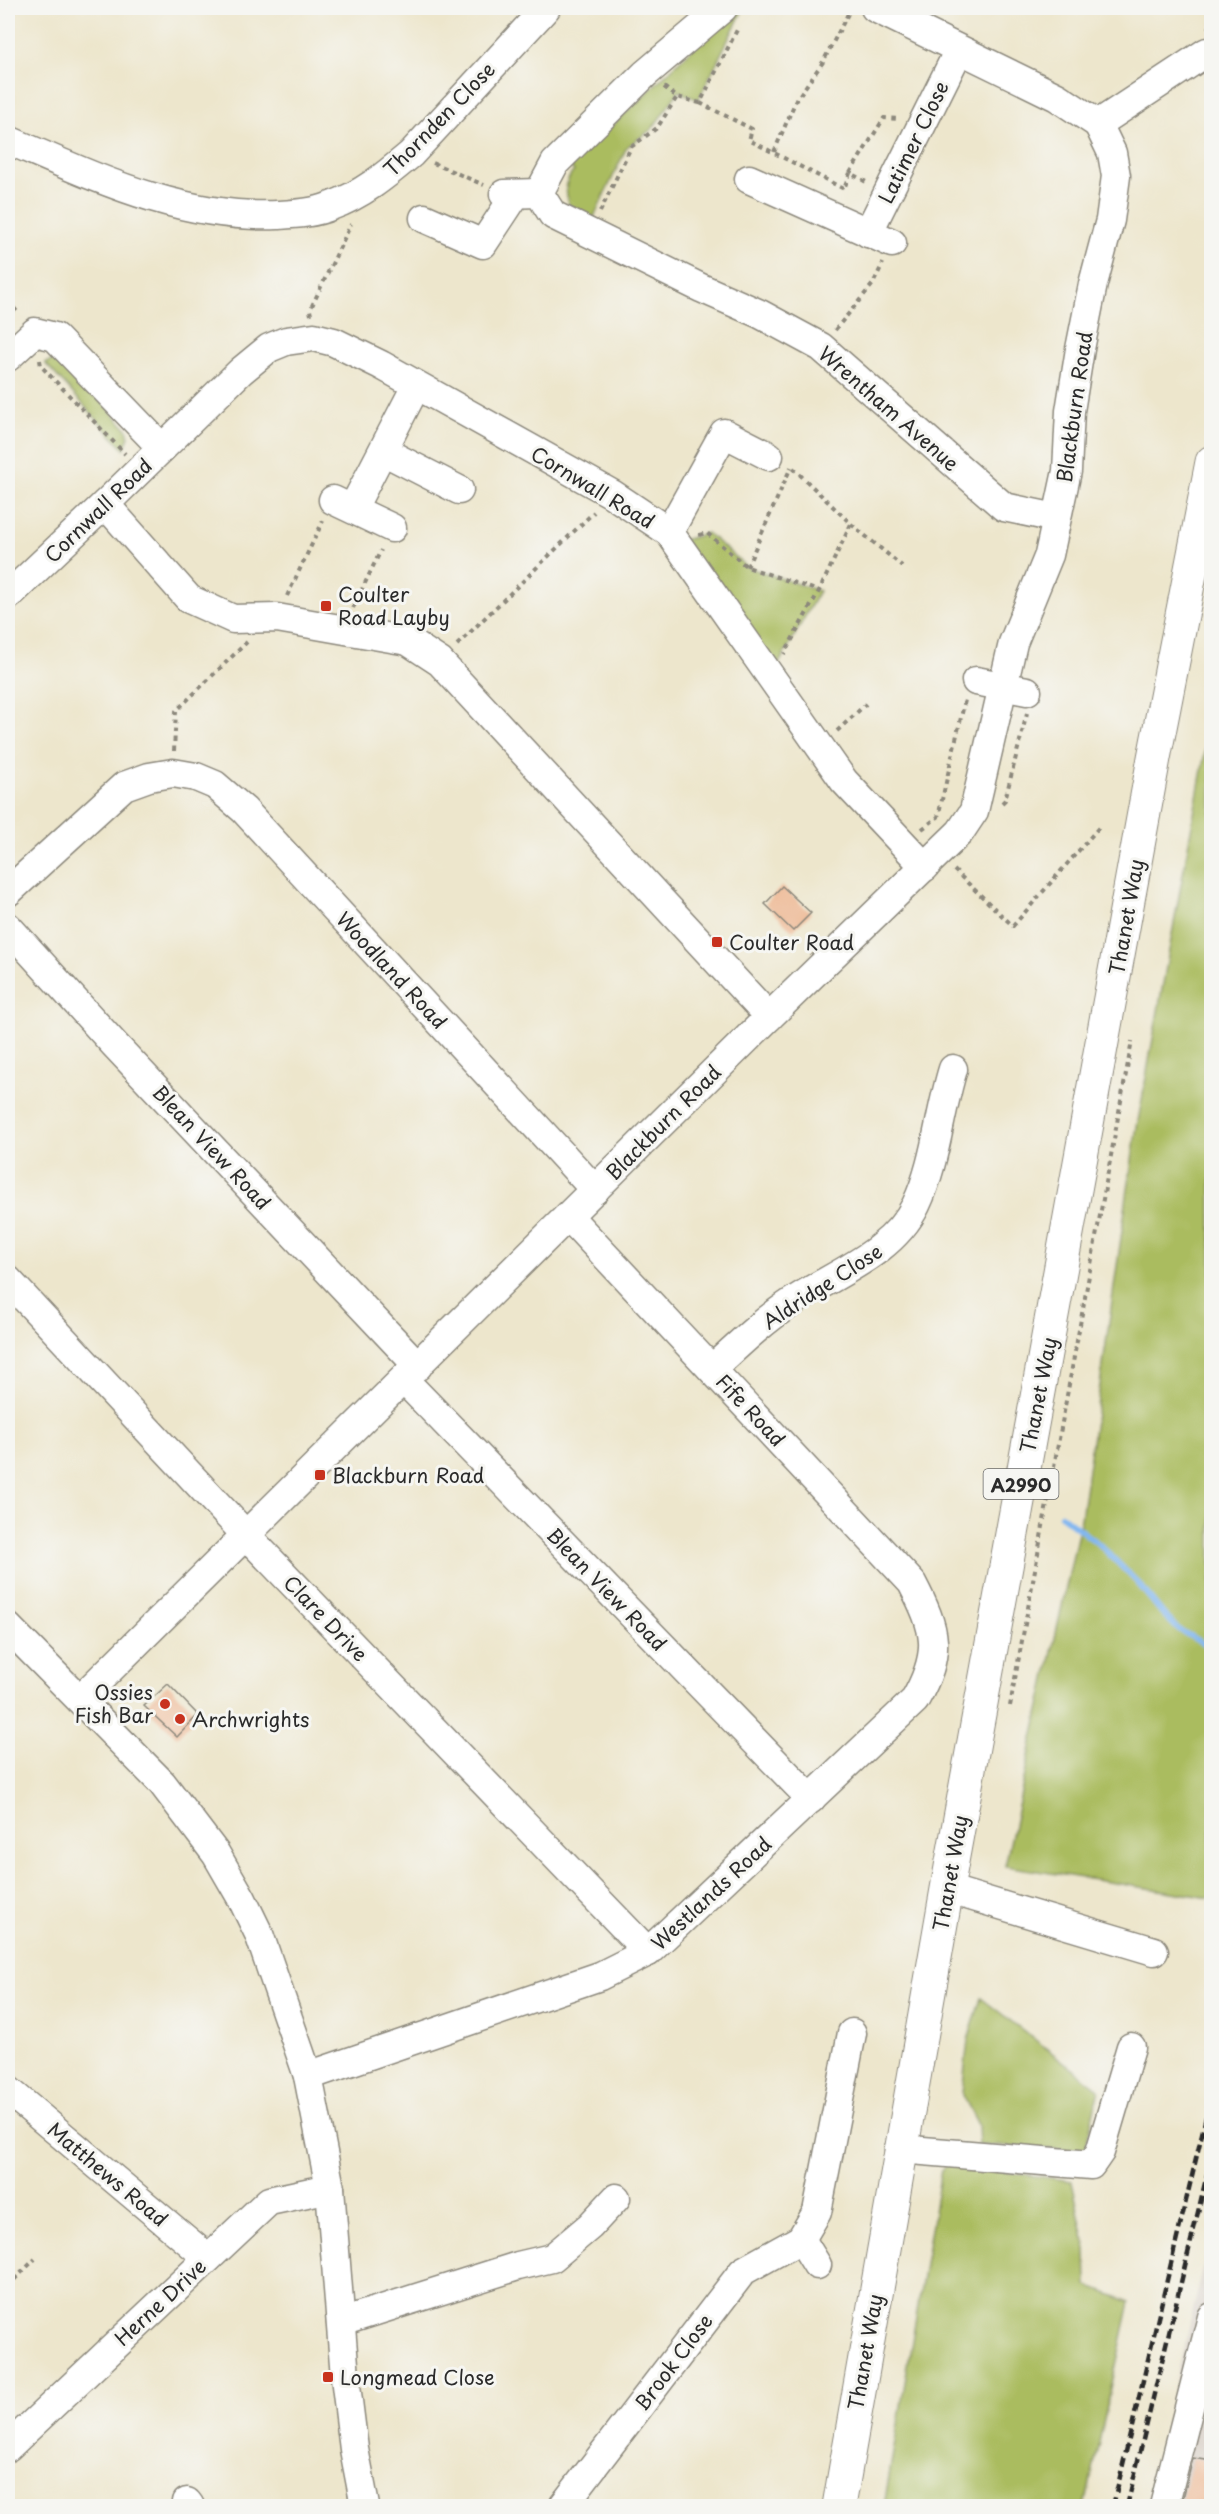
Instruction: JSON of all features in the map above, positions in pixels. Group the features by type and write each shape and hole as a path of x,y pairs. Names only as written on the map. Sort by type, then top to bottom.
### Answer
{"main road":[{"name":"Thanet Way","path":"839,2506 899,2149 946,1889 1154,758 1212,462"}],"street":[{"name":"Thornden Close","path":"8,140 89,176 131,191 197,209 251,216 298,214 330,207 358,195 387,175 411,154 546,8"},
{"path":"875,8 1057,97 1098,124 1207,52"},
{"path":"424,218 483,244 519,194 555,163 645,74 731,18"},
{"name":"Latimer Close","path":"749,179 880,238 888,194 959,50"},
{"name":"Blackburn Road","path":"80,1699 769,1017 932,861 960,832 974,811 993,689 1049,555 1067,471 1070,411 1080,349 1093,284 1110,220 1116,176 1112,153 1098,124"},
{"name":"Wrentham Avenue","path":"519,194 590,234 760,314 821,346 1005,507 1056,518"},
{"path":"8,357 35,332"},
{"name":"Cornwall Road","path":"35,332 55,337 162,448"},
{"name":"Cornwall Road","path":"8,596 241,371 269,348 286,341 314,337 334,342 612,494 672,537 844,781 932,861"},
{"path":"392,528 343,504 383,451 416,386"},
{"path":"672,537 724,433 781,462"},
{"path":"383,451 459,490"},
{"path":"105,504 189,599 233,619 267,618 344,628 408,641 440,662 769,1017"},
{"path":"8,892 124,786 149,777 173,773"},
{"name":"Woodland Road","path":"173,773 196,777 215,785 244,810 595,1190"},
{"name":"Blean View Road","path":"8,927 411,1373 811,1799"},
{"name":"Aldridge Close","path":"712,1369 762,1323 793,1301 887,1244 915,1207 929,1171 942,1081"},
{"name":"Fife Road","path":"569,1216 912,1583 925,1609"},
{"name":"Clare Drive","path":"8,1280 246,1534 648,1952"},
{"name":"Westlands Road","path":"308,2076 600,1976 648,1952 915,1700 928,1677 934,1642 925,1609"},
{"path":"8,1627 162,1783 216,1854 259,1934 308,2076 330,2188 349,2413 365,2506"},
{"path":"946,1889 1154,1951"},
{"path":"817,2265 801,2239 817,2212 855,2034"},
{"path":"899,2149 1091,2164 1100,2152 1131,2047"},
{"name":"Matthews Road","path":"8,2090 208,2258"},
{"name":"Herne Drive","path":"8,2447 269,2201 330,2188"},
{"path":"341,2322 518,2266 552,2258 595,2230 616,2198"},
{"name":"Brook Close","path":"563,2506 743,2271 801,2239"},
{"path":"1164,2506 1205,2369 1212,2317"}],"path":[{"path":"774,152 796,100 823,62 851,8"},
{"path":"700,103 731,18"},
{"path":"645,74 677,97 700,103 752,129 749,140 844,189 850,173 884,118 923,122"},
{"path":"590,234 631,147 657,128 677,97"},
{"path":"411,154 519,194"},
{"path":"850,173 888,194"},
{"path":"314,337 310,310 356,214 358,195"},
{"path":"35,332 41,366 140,470"},
{"path":"747,567 781,462 902,566"},
{"path":"440,662 612,494"},
{"path":"173,773 176,711 246,644 267,618 343,504"},
{"path":"771,678 819,591 851,524"},
{"path":"344,628 392,528"},
{"path":"672,537 707,533 747,567 819,591"},
{"path":"920,831 938,817 993,689"},
{"path":"818,747 866,705"},
{"path":"932,861 1013,926 1101,825"},
{"path":"8,2286 35,2259"}],"shaded area":[{"path":"1211,2235 1211,2506 1146,2506"}],"green space":[{"path":"735,8 744,8 698,100 679,91 652,129 627,147 593,219 568,204 567,182 574,171 570,166"},
{"path":"56,359 65,361 127,429 129,437 124,449 45,363"},
{"path":"707,533 747,567 819,591 771,678 676,542"},
{"path":"1211,720 1211,1898 1005,1866 1081,1519 1136,1132"},
{"path":"981,1998 1099,2089 1085,2151 979,2145 978,2125 962,2093 968,2040"},
{"path":"948,2164 1072,2181 1086,2249 1087,2286 1130,2302 1085,2506 884,2506 941,2170"}],"building":[{"path":"782,886 811,913 793,931 765,904"},
{"path":"168,1684 198,1715 177,1737 144,1706"},
{"path":"1193,2458 1212,2461 1212,2506 1181,2506"}],"waterway":[{"path":"1061,1515 1101,1546 1138,1583 1178,1629 1212,1649"}],"railway":[{"path":"1113,2506 1212,2092"},
{"path":"1127,2506 1212,2154"}],"place":[{"name":"Coulter Road Layby","path":"326,606"},
{"name":"Coulter Road","path":"717,942"},
{"name":"Blackburn Road","path":"320,1475"},
{"name":"Ossies Fish Bar","path":"165,1704"},
{"name":"Archwrights","path":"180,1719"},
{"name":"Longmead Close","path":"328,2377"}]}
